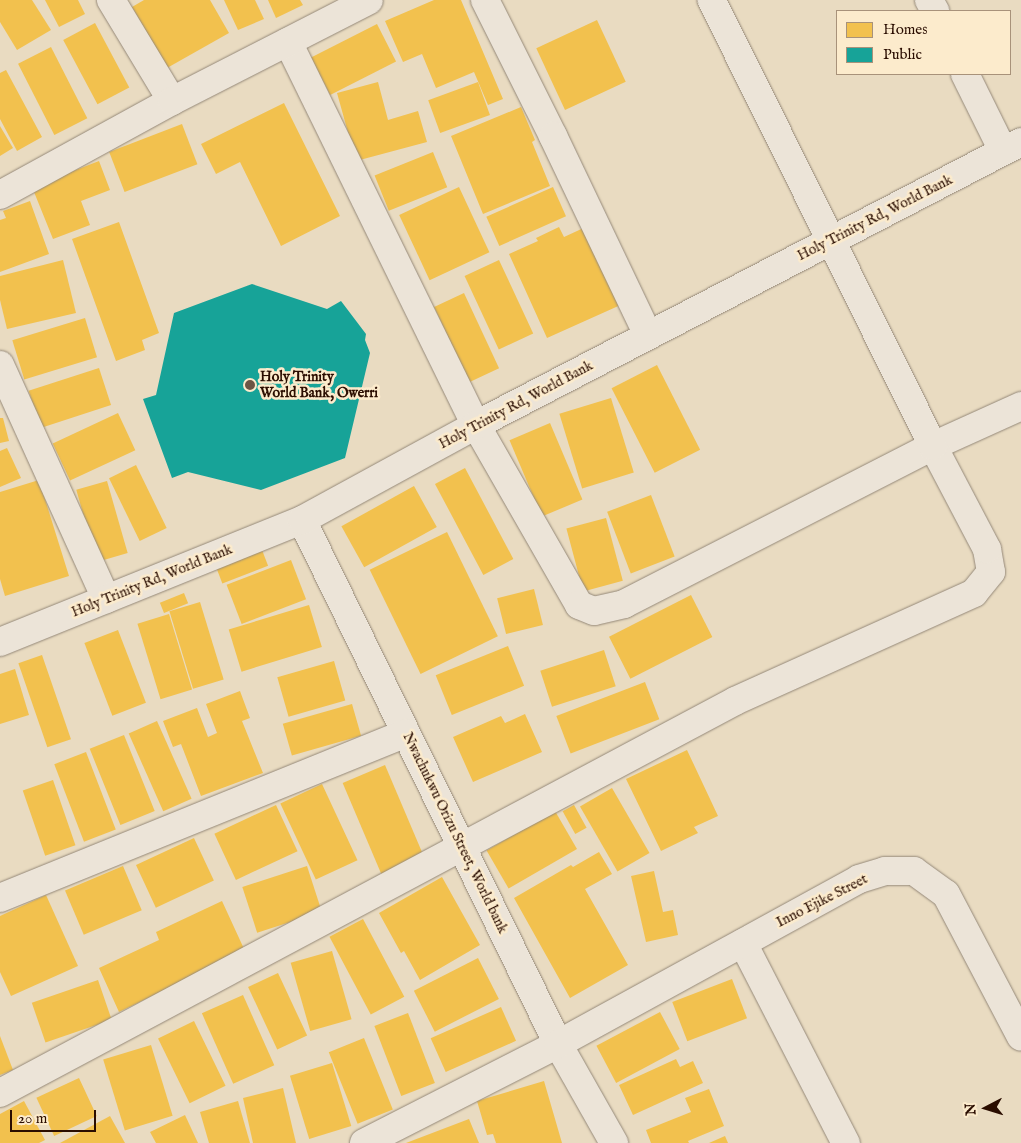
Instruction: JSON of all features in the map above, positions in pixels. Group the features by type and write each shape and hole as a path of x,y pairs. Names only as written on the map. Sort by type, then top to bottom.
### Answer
{"street":[{"path":"110,0 172,101"},
{"path":"484,0 553,136 648,335"},
{"path":"0,1093 735,701 974,593 991,572 987,549 933,446 712,0"},
{"path":"0,195 172,101 288,42 354,3"},
{"path":"288,42 476,425 579,605 594,611 624,604 933,446 1021,406"},
{"path":"966,75 1012,147"},
{"name":"Holy Trinity Rd, World Bank","path":"0,642 302,520 476,425 1012,147"},
{"path":"0,365 106,600"},
{"name":"Nwachukwu Orizu Street, World bank","path":"302,520 558,1044 614,1143"},
{"path":"0,898 406,733"},
{"name":"Inno Ejike Street","path":"364,1143 558,1044 859,880 885,871 914,871 946,894 1021,1037"},
{"path":"744,943 846,1143"}],"building: Homes":[{"path":"0,0 32,0 51,30 17,50 0,22"},
{"path":"45,0 78,0 85,14 59,27"},
{"path":"144,0 210,0 229,33 167,68 132,7"},
{"path":"224,0 255,0 264,19 238,30"},
{"path":"268,0 300,0 303,5 276,18"},
{"path":"434,0 461,0 503,99 488,105 474,72 436,88 422,54 403,62 385,21"},
{"path":"597,20 626,82 565,110 536,48"},
{"path":"95,23 129,87 97,104 63,40"},
{"path":"377,24 396,61 330,95 311,58"},
{"path":"51,47 87,118 54,135 18,64"},
{"path":"6,70 42,137 17,151 0,119 0,73"},
{"path":"378,82 388,120 418,111 427,142 356,161 337,93"},
{"path":"478,82 490,115 440,133 428,100"},
{"path":"284,103 340,216 281,246 240,162 216,174 201,144"},
{"path":"521,107 535,140 532,142 550,186 483,214 451,136"},
{"path":"182,124 197,164 125,192 109,152"},
{"path":"0,126 13,148 0,156"},
{"path":"433,152 447,187 389,211 375,176"},
{"path":"99,161 110,190 81,201 90,225 53,239 32,187"},
{"path":"459,187 489,252 430,280 399,215"},
{"path":"553,187 566,216 499,246 486,217"},
{"path":"30,201 49,254 0,272 0,220 6,218 3,211"},
{"path":"119,222 159,333 142,340 145,350 116,361 72,239"},
{"path":"590,225 625,303 547,338 509,254 538,241 536,238 559,227 564,237"},
{"path":"63,260 76,313 7,329 0,300 0,276"},
{"path":"499,260 533,333 499,349 465,276"},
{"path":"464,293 499,368 469,382 434,307"},
{"path":"85,318 97,357 24,379 12,340"},
{"path":"657,365 700,450 655,473 612,388"},
{"path":"99,368 111,405 41,428 29,391"},
{"path":"611,398 634,473 582,488 559,414"},
{"path":"118,413 135,450 70,481 53,443"},
{"path":"0,418 3,418 9,441 0,443"},
{"path":"550,423 582,499 542,517 509,440"},
{"path":"7,448 21,478 0,487 0,451"},
{"path":"136,465 167,528 140,541 109,478"},
{"path":"465,468 513,559 483,575 435,484"},
{"path":"39,480 69,576 5,596 0,579 0,492"},
{"path":"107,481 128,553 97,562 76,490"},
{"path":"414,486 437,527 364,567 341,526"},
{"path":"651,495 675,557 631,573 607,512"},
{"path":"606,518 623,581 583,591 566,529"},
{"path":"447,532 498,636 421,674 370,570"},
{"path":"262,550 268,566 222,583 216,568"},
{"path":"291,560 306,599 242,624 227,585"},
{"path":"534,589 543,625 506,634 497,598"},
{"path":"184,593 188,603 164,613 160,603"},
{"path":"691,595 712,637 630,679 609,637"},
{"path":"200,602 224,679 193,689 169,611"},
{"path":"309,605 322,647 242,672 229,630"},
{"path":"169,614 192,690 161,699 137,624"},
{"path":"118,630 146,703 112,716 84,643"},
{"path":"508,646 524,686 452,715 436,675"},
{"path":"604,650 616,686 552,707 540,671"},
{"path":"42,655 71,739 47,747 18,663"},
{"path":"334,661 345,700 289,717 277,677"},
{"path":"15,669 29,715 0,724 0,674"},
{"path":"645,682 659,719 571,753 556,716"},
{"path":"240,691 250,718 242,721 263,773 201,796 181,744 173,747 163,721 197,708 208,737 217,733 206,704"},
{"path":"352,704 361,736 292,756 283,724"},
{"path":"525,714 542,752 473,782 453,737 501,716 505,723"},
{"path":"157,721 192,799 163,811 129,734"},
{"path":"124,735 155,811 120,825 90,749"},
{"path":"687,750 718,816 694,827 698,833 661,851 626,779"},
{"path":"86,752 116,829 84,842 54,764"},
{"path":"385,765 425,860 383,878 343,783"},
{"path":"53,780 75,845 45,856 23,790"},
{"path":"322,784 357,860 316,880 280,803"},
{"path":"612,788 650,853 617,871 580,806"},
{"path":"276,805 298,851 236,880 214,834"},
{"path":"574,805 587,828 575,834 563,811"},
{"path":"555,811 577,849 509,889 487,850"},
{"path":"194,838 214,881 156,908 136,865"},
{"path":"599,852 612,874 585,889 628,965 570,998 514,898 571,865 573,867"},
{"path":"123,866 142,910 84,935 65,891"},
{"path":"307,866 322,912 257,933 242,887"},
{"path":"654,871 663,912 673,910 678,935 646,942 631,876"},
{"path":"442,877 480,945 420,980 404,951 401,953 379,913"},
{"path":"46,895 78,966 11,996 0,972 0,916"},
{"path":"222,901 245,951 119,1012 99,968 159,940 156,932"},
{"path":"363,919 404,997 371,1015 329,937"},
{"path":"332,951 352,1019 310,1031 291,963"},
{"path":"478,958 499,999 435,1032 414,991"},
{"path":"278,973 307,1036 277,1049 248,987"},
{"path":"732,979 747,1018 687,1041 672,1002"},
{"path":"98,980 112,1020 45,1043 32,1003"},
{"path":"243,995 274,1065 233,1084 202,1013"},
{"path":"501,1007 516,1041 446,1072 431,1038"},
{"path":"660,1012 680,1049 616,1083 596,1046"},
{"path":"408,1013 435,1083 401,1096 374,1026"},
{"path":"194,1021 226,1086 190,1103 158,1039"},
{"path":"0,1036 13,1070 0,1075"},
{"path":"364,1038 393,1109 358,1124 329,1052"},
{"path":"151,1045 173,1116 125,1130 103,1060"},
{"path":"676,1059 680,1067 693,1061 703,1083 633,1115 619,1085"},
{"path":"332,1063 351,1126 309,1139 290,1076"},
{"path":"79,1078 97,1116 54,1136 36,1098"},
{"path":"544,1081 562,1143 496,1143 493,1134 487,1135 477,1101"},
{"path":"283,1088 296,1143 253,1143 243,1098"},
{"path":"709,1089 724,1126 688,1141 689,1143 651,1143 646,1130 691,1112 685,1098"},
{"path":"24,1101 45,1140 39,1143 0,1143 0,1114"},
{"path":"238,1101 250,1143 209,1143 200,1112"},
{"path":"185,1115 198,1143 156,1143 150,1132"},
{"path":"110,1116 125,1143 60,1143"},
{"path":"469,1119 479,1143 406,1143"},
{"path":"725,1136 728,1143 709,1143"}],"building: Public":[{"path":"252,284 327,309 341,301 366,334 365,340 370,353 345,458 261,490 188,472 172,478 143,399 156,395 174,313"}],"place":[{"name":"Holy Trinity World Bank, Owerri","path":"250,385"}]}
